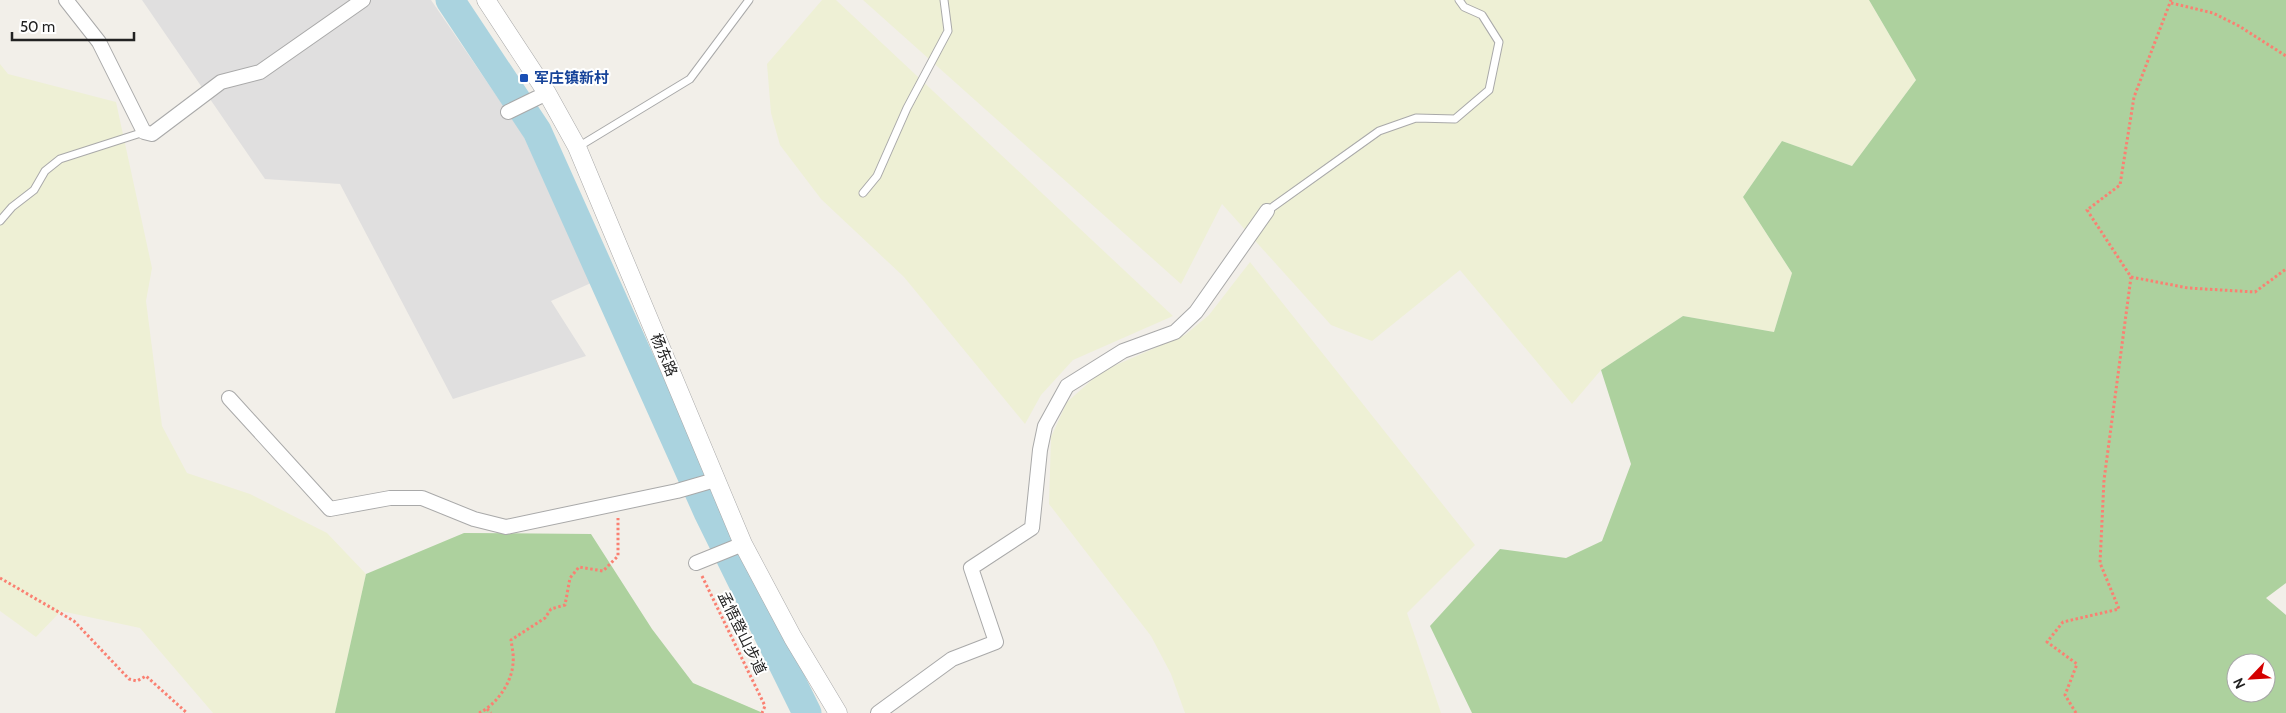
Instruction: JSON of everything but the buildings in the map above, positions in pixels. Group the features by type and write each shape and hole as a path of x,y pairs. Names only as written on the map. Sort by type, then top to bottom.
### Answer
{"street":[{"path":"66,0 99,42 144,132 152,134 221,82 260,72 363,0"},
{"name":"杨东路","path":"486,0 547,93 577,148 711,479 793,638 838,713"},
{"path":"508,112 547,93"},
{"path":"878,713 952,659 996,642 971,568 1032,528 1040,450 1045,426 1067,386 1123,351 1174,332 1196,312 1267,211"},
{"path":"229,398 330,509 390,498 422,498 474,519 506,527 677,492 711,479"},
{"path":"696,563 743,544"}],"lane":[{"path":"577,148 690,79 749,0"},
{"path":"863,193 876,176 907,108 948,31 944,0"},
{"path":"1267,211 1379,131 1416,118 1455,119 1489,90 1499,42 1482,15 1464,7 1459,0"},
{"path":"0,221 12,207 34,190 45,171 60,158 144,132"}],"path":[{"path":"2076,713 2065,695 2076,664 2047,642 2063,622 2118,609 2100,563 2104,480 2131,277 2087,210 2120,185 2134,97 2171,1 2213,13 2240,26 2286,56"},
{"path":"2131,277 2188,288 2254,292 2286,269"},
{"path":"479,713 487,709 499,695 509,678 513,664 511,640 545,618 552,609 565,605 570,578 580,567 603,571 618,556 618,504"},
{"name":"孟悟登山步道","path":"696,563 765,706 762,713"},
{"path":"0,578 74,621 129,678 137,681 146,676 186,713"},
{"path":"487,709 491,713"}],"shaded area":[{"path":"142,0 431,0 522,133 591,283 551,301 586,356 453,399 340,184 265,179"}],"green space":[{"path":"822,0 836,0 1173,316 1073,360 1041,395 1025,424 904,277 821,199 780,145 771,113 767,64"},
{"path":"863,0 1869,0 1916,80 1852,166 1782,141 1743,197 1792,273 1774,332 1683,316 1601,370 1572,404 1460,270 1372,341 1331,325 1222,204 1181,284"},
{"path":"1869,0 2286,0 2286,583 2266,598 2286,615 2286,713 1472,713 1430,626 1500,549 1566,558 1602,541 1631,464 1601,370 1683,316 1774,332 1792,273 1743,197 1782,141 1852,166 1916,80"},
{"path":"0,64 8,74 116,102 152,268 146,301 162,426 187,473 250,494 327,533 366,574 335,713 213,713 140,628 61,611 36,637 0,611"},
{"path":"1250,262 1475,545 1407,613 1441,713 1185,713 1171,674 1151,636 1049,504 1051,437 1067,402 1102,371 1185,335 1209,315"},
{"path":"464,533 591,534 652,629 693,683 763,713 335,713 366,574"}],"waterway":[{"path":"450,0 537,131 708,512 807,713"}],"place":[{"name":"军庄镇新村","path":"524,78"}]}
